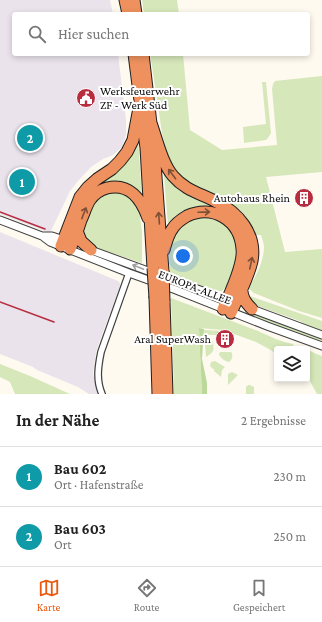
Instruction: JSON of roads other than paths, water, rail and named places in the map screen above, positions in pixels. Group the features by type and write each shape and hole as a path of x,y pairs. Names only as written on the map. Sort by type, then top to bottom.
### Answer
{"highway":[{"path":"125,0 128,12"},
{"path":"134,0 136,12"},
{"path":"134,56 146,148 151,226 158,269 158,394"},
{"path":"142,56 154,150 162,257"},
{"path":"66,244 80,197 97,179 112,169 127,152 133,140 140,98"},
{"path":"151,123 165,164 172,175 184,187 223,205 230,210 245,226 251,239 252,255 250,268 242,287 229,306"},
{"path":"66,244 77,231 90,200 103,189 116,187 128,190 135,195 146,211 151,226"},
{"path":"158,269 166,240 173,227 184,218 202,212 215,213 222,216 229,221 237,232 240,238 243,254 229,306"},
{"path":"77,231 80,241 91,250"},
{"path":"242,287 242,292 246,303 252,309"},
{"path":"159,300 167,394"}],"street":[{"path":"0,220 42,236 52,236 66,244"},
{"name":"EUROPA-ALLEE","path":"66,244 91,250 229,306 322,346"},
{"name":"EUROPA-ALLEE","path":"66,244 129,273 176,290 229,306 252,309 322,335"},
{"path":"102,394 98,377 98,365 101,352 129,273"}],"railway":[{"path":"0,212 45,229"},
{"path":"0,302 54,322"}],"place":[{"name":"Werksfeuerwehr ZF - Werk Süd","path":"86,98"},
{"name":"Bau 603","path":"30,138"},
{"name":"Bau 602","path":"22,182"},
{"name":"Autohaus Rhein","path":"304,198"},
{"name":"Aral SuperWash","path":"225,339"}]}
